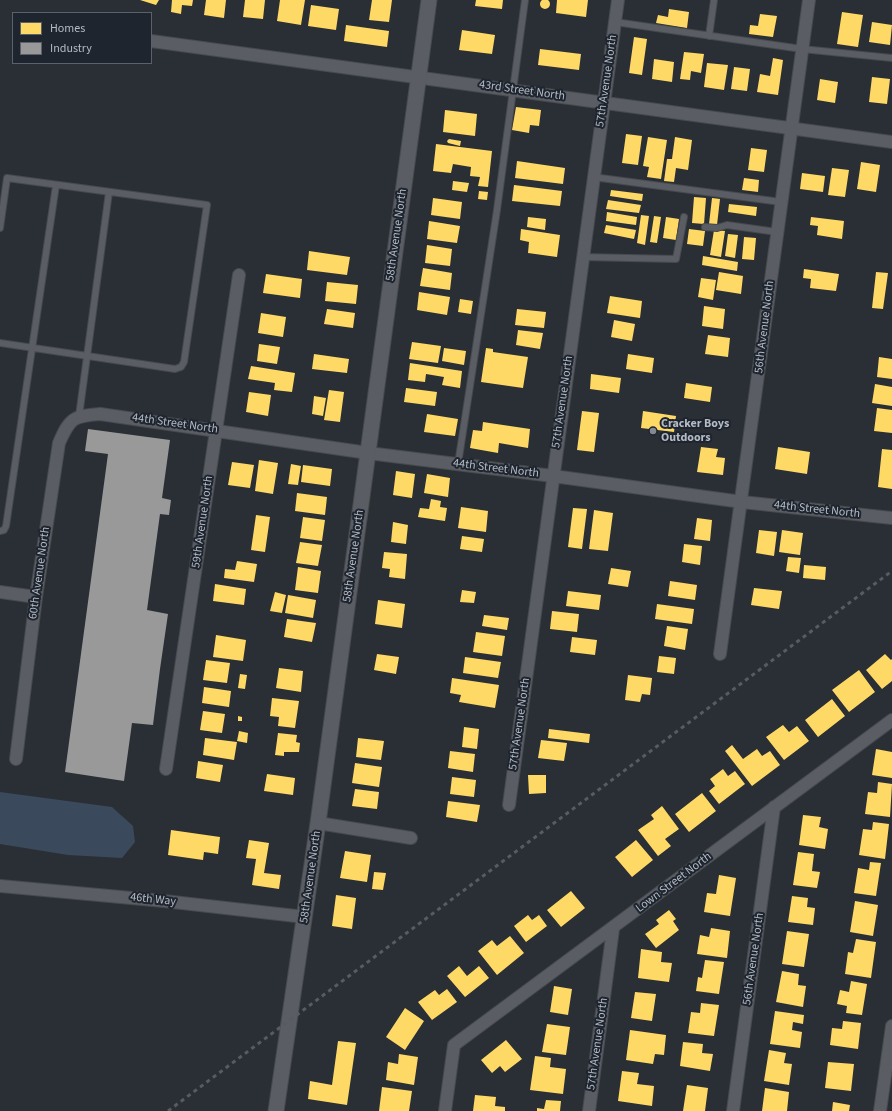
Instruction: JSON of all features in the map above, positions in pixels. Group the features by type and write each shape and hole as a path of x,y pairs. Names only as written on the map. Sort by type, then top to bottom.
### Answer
{"street":[{"name":"58th Avenue North","path":"276,1111 318,824 429,0"},
{"name":"57th Avenue North","path":"509,805 618,0"},
{"name":"56th Avenue North","path":"720,654 742,502 809,0"},
{"name":"43rd Street North","path":"152,41 892,142"},
{"name":"59th Avenue North","path":"166,769 239,275"},
{"name":"44th Street North","path":"79,416 100,414 368,453 553,476 742,502 892,518"},
{"name":"60th Avenue North","path":"16,759 36,597 59,443 67,426 79,416"},
{"path":"0,592 36,597"},
{"name":"Lown Street North","path":"445,1111 454,1045 892,720"},
{"name":"56th Avenue North","path":"733,1111 774,807"},
{"path":"318,824 411,838"},
{"name":"46th Way","path":"0,886 164,901 305,917"},
{"name":"57th Avenue North","path":"589,1111 613,928"},
{"path":"880,1111 892,1026"}],"lane":[{"path":"458,464 476,353 525,0"},
{"path":"710,36 714,0"},
{"path":"615,22 802,48 892,58"},
{"path":"593,177 781,202"},
{"path":"0,228 7,178 207,206 184,362 181,367 175,369 0,343"},
{"path":"0,531 4,530 6,526 56,185"},
{"path":"79,416 109,192"},
{"path":"582,257 676,259 678,257 684,217"},
{"path":"705,227 717,228 727,225 777,232"}],"water":[{"path":"0,792 112,807 133,826 135,842 122,858 68,855 0,844"}],"building: Homes":[{"path":"545,-1 550,4 545,9 540,4"},
{"path":"140,0 159,0 156,5"},
{"path":"172,0 193,0 192,6 182,5 181,14 171,12"},
{"path":"206,0 226,0 224,18 204,15"},
{"path":"245,0 265,0 263,19 243,17"},
{"path":"280,0 305,0 301,25 277,21"},
{"path":"372,0 392,0 389,22 369,20"},
{"path":"476,0 503,0 502,9 475,6"},
{"path":"557,0 588,0 586,17 556,13"},
{"path":"311,5 339,9 336,30 308,26"},
{"path":"669,9 689,12 687,28 656,23 658,15 668,17"},
{"path":"842,12 863,15 858,47 837,44"},
{"path":"760,14 777,16 773,37 749,34 750,25 758,26"},
{"path":"872,22 892,25 890,45 869,42"},
{"path":"346,25 389,31 387,47 344,41"},
{"path":"462,30 495,35 492,54 459,50"},
{"path":"634,37 647,39 642,75 629,73"},
{"path":"540,49 581,54 579,70 538,65"},
{"path":"684,52 704,54 701,73 691,71 690,80 680,79"},
{"path":"773,58 783,60 778,95 757,92 760,74 770,76"},
{"path":"654,59 674,62 672,82 652,79"},
{"path":"707,63 728,65 724,90 704,87"},
{"path":"734,67 750,69 747,91 731,89"},
{"path":"872,77 890,79 887,104 869,102"},
{"path":"820,79 838,82 835,103 817,100"},
{"path":"516,107 541,110 539,126 530,125 529,133 512,130"},
{"path":"445,110 477,114 475,136 443,132"},
{"path":"626,134 642,136 638,165 622,163"},
{"path":"648,137 667,140 661,179 647,177 649,167 643,166"},
{"path":"675,137 692,140 688,170 676,168 674,182 664,181 667,159 672,159"},
{"path":"449,139 461,141 460,146 448,143 447,141"},
{"path":"436,144 492,151 488,187 478,186 480,177 470,176 471,167 453,164 451,173 433,171"},
{"path":"751,148 767,150 764,172 748,170"},
{"path":"517,161 565,168 563,184 515,178"},
{"path":"861,162 880,165 876,192 857,189"},
{"path":"832,168 849,170 845,197 828,195"},
{"path":"802,173 825,176 823,192 800,189"},
{"path":"744,178 759,180 758,192 742,190"},
{"path":"453,181 469,183 467,192 452,190"},
{"path":"514,185 562,191 560,206 512,201"},
{"path":"611,190 643,194 642,201 610,196"},
{"path":"479,191 488,192 487,200 478,199"},
{"path":"694,197 706,198 704,224 692,223"},
{"path":"433,198 462,202 460,219 431,215"},
{"path":"712,198 720,199 717,225 709,224"},
{"path":"608,200 641,205 639,213 606,209"},
{"path":"729,204 757,207 756,216 728,212"},
{"path":"607,212 637,217 636,225 606,221"},
{"path":"641,215 649,216 645,245 637,243"},
{"path":"654,216 661,217 657,243 650,242"},
{"path":"528,217 546,219 545,230 527,227"},
{"path":"666,217 679,219 676,240 663,238"},
{"path":"811,217 844,221 842,239 817,235 818,226 810,225"},
{"path":"429,221 460,226 457,243 427,239"},
{"path":"606,225 636,230 634,239 604,233"},
{"path":"521,229 560,235 557,257 528,253 529,242 520,240"},
{"path":"689,229 705,231 703,246 687,244"},
{"path":"714,230 725,231 721,257 710,255"},
{"path":"728,234 738,235 735,258 725,256"},
{"path":"744,237 756,238 754,260 742,259"},
{"path":"427,245 452,249 450,266 425,263"},
{"path":"309,251 350,257 347,275 307,270"},
{"path":"703,256 738,262 737,271 702,265"},
{"path":"423,268 452,273 450,290 420,286"},
{"path":"804,269 839,274 836,291 810,288 811,279 803,278"},
{"path":"719,272 743,276 741,294 716,290"},
{"path":"876,272 888,273 883,309 872,308"},
{"path":"266,274 302,279 300,298 263,293"},
{"path":"701,278 716,280 713,300 698,297"},
{"path":"327,282 358,285 356,304 325,301"},
{"path":"419,292 450,297 447,315 417,310"},
{"path":"610,296 642,301 640,318 607,313"},
{"path":"460,299 473,301 471,314 458,312"},
{"path":"704,306 725,309 723,329 702,326"},
{"path":"327,309 355,313 353,328 324,324"},
{"path":"517,309 546,312 544,328 515,325"},
{"path":"261,313 286,317 283,337 258,333"},
{"path":"614,320 635,324 632,341 611,337"},
{"path":"518,330 543,333 540,349 516,345"},
{"path":"708,335 730,338 728,357 705,354"},
{"path":"412,342 441,346 438,363 409,359"},
{"path":"259,344 280,347 277,364 257,361"},
{"path":"444,348 466,351 464,365 442,361"},
{"path":"486,348 493,349 493,352 528,357 523,388 481,382"},
{"path":"314,354 349,359 347,373 312,369"},
{"path":"628,354 654,358 652,373 626,369"},
{"path":"879,357 892,359 892,379 877,377"},
{"path":"410,363 462,371 460,388 442,385 444,377 426,374 425,382 408,380"},
{"path":"251,366 295,373 292,392 274,390 275,383 248,379"},
{"path":"591,374 621,378 619,393 590,389"},
{"path":"686,383 712,387 710,402 684,398"},
{"path":"875,384 892,387 892,406 872,403"},
{"path":"406,388 437,392 435,406 404,402"},
{"path":"329,390 344,392 340,422 324,420"},
{"path":"249,392 271,395 268,416 246,412"},
{"path":"314,396 326,398 323,416 312,414"},
{"path":"877,408 892,410 892,433 874,431"},
{"path":"582,411 599,413 594,452 577,450"},
{"path":"643,411 676,416 674,432 641,428"},
{"path":"427,414 458,419 455,436 424,432"},
{"path":"483,422 530,429 528,448 499,443 498,453 470,448 473,430 482,431"},
{"path":"701,447 718,449 716,457 725,458 723,475 697,472"},
{"path":"778,447 810,452 807,474 775,469"},
{"path":"882,449 892,450 892,489 878,487"},
{"path":"259,460 278,463 273,494 255,491"},
{"path":"232,462 254,465 250,488 228,485"},
{"path":"291,464 301,466 298,485 288,484"},
{"path":"303,465 332,469 330,486 301,482"},
{"path":"396,471 415,474 412,498 393,495"},
{"path":"427,474 450,478 448,497 424,493"},
{"path":"297,493 327,497 325,515 295,511"},
{"path":"431,499 441,501 440,507 447,508 445,521 418,517 420,508 429,509"},
{"path":"461,507 488,511 486,532 458,528"},
{"path":"573,508 587,509 582,549 568,547"},
{"path":"594,510 613,513 608,551 589,549"},
{"path":"256,515 270,517 265,552 251,550"},
{"path":"303,517 325,520 322,541 300,538"},
{"path":"697,518 712,520 710,541 694,539"},
{"path":"393,522 408,525 406,544 391,542"},
{"path":"759,530 777,532 774,556 756,553"},
{"path":"782,530 803,533 800,555 779,552"},
{"path":"462,536 484,539 482,552 460,549"},
{"path":"300,542 322,545 318,566 296,563"},
{"path":"684,544 702,546 700,565 682,562"},
{"path":"384,552 407,554 405,579 389,577 390,569 382,568"},
{"path":"788,557 801,558 799,573 786,571"},
{"path":"237,561 257,564 254,582 224,578 225,569 235,570"},
{"path":"804,565 826,567 825,580 803,578"},
{"path":"298,567 321,571 318,593 295,590"},
{"path":"611,568 631,571 628,587 608,584"},
{"path":"670,581 697,585 695,600 668,596"},
{"path":"215,584 246,589 244,605 213,601"},
{"path":"754,588 782,591 779,609 751,605"},
{"path":"462,590 476,592 474,603 460,602"},
{"path":"568,591 601,595 599,610 566,606"},
{"path":"275,592 286,595 282,613 270,611"},
{"path":"288,595 316,600 313,618 285,613"},
{"path":"378,600 405,604 402,628 375,624"},
{"path":"657,604 694,609 692,624 655,619"},
{"path":"552,611 579,614 577,632 550,629"},
{"path":"484,615 509,618 507,630 482,626"},
{"path":"287,619 316,623 312,642 284,637"},
{"path":"667,626 688,629 685,650 664,646"},
{"path":"476,632 505,636 502,656 473,652"},
{"path":"216,635 246,640 243,661 213,657"},
{"path":"572,637 597,640 595,655 570,652"},
{"path":"377,654 399,657 396,674 374,670"},
{"path":"885,654 891,660 892,659 892,681 882,689 866,670"},
{"path":"659,656 676,658 674,674 657,672"},
{"path":"465,657 501,662 498,678 463,673"},
{"path":"206,660 230,663 227,683 203,680"},
{"path":"279,668 303,671 301,692 276,688"},
{"path":"859,670 875,692 849,712 832,690"},
{"path":"240,674 247,675 245,689 238,688"},
{"path":"628,675 652,678 650,695 642,694 640,702 625,700"},
{"path":"452,678 499,685 495,708 459,702 461,695 450,693"},
{"path":"204,687 231,691 229,707 202,703"},
{"path":"272,698 299,701 295,728 278,726 279,717 270,716"},
{"path":"832,699 845,716 818,737 805,720"},
{"path":"203,711 225,714 222,733 200,730"},
{"path":"238,716 242,717 242,721 238,721"},
{"path":"783,725 789,732 797,726 809,741 784,760 766,737"},
{"path":"464,727 479,729 477,749 462,747"},
{"path":"549,729 590,734 589,743 548,738"},
{"path":"239,731 248,733 247,743 237,741"},
{"path":"278,733 297,735 296,742 300,743 299,752 284,752 284,756 275,755"},
{"path":"205,738 237,742 234,760 203,755"},
{"path":"358,738 384,741 381,760 356,757"},
{"path":"541,740 567,743 564,761 538,758"},
{"path":"732,745 743,759 757,749 762,756 770,751 780,765 752,786 725,751"},
{"path":"876,749 892,752 892,778 872,775"},
{"path":"450,751 475,754 473,772 448,768"},
{"path":"198,761 223,765 220,782 196,778"},
{"path":"355,763 382,767 379,787 352,783"},
{"path":"723,769 728,776 735,771 745,784 719,804 709,791 715,786 710,779"},
{"path":"267,774 295,778 293,795 264,791"},
{"path":"528,775 546,775 546,793 529,794"},
{"path":"452,777 476,780 474,797 450,794"},
{"path":"878,782 892,784 890,817 865,814 868,792 877,793"},
{"path":"355,789 379,792 377,809 352,806"},
{"path":"702,793 716,811 689,832 675,814"},
{"path":"448,801 480,805 477,822 446,817"},
{"path":"662,806 679,829 665,839 671,846 658,856 638,830 654,819 651,815"},
{"path":"803,815 821,817 819,827 828,829 825,849 799,845"},
{"path":"873,822 889,824 885,859 859,855 863,829 872,830"},
{"path":"171,830 220,837 218,854 204,852 203,860 168,855"},
{"path":"249,840 269,843 264,873 281,875 279,889 252,885 256,859 246,858"},
{"path":"636,840 653,860 632,877 615,857"},
{"path":"345,851 371,855 367,882 340,878"},
{"path":"798,852 814,854 812,871 820,872 817,888 793,885"},
{"path":"870,862 881,863 876,896 854,893 858,868 869,870"},
{"path":"374,872 386,873 383,890 372,889"},
{"path":"719,875 736,878 730,916 704,912 707,893 716,894"},
{"path":"571,891 585,908 561,927 547,910"},
{"path":"336,895 356,898 352,929 332,926"},
{"path":"792,896 808,898 807,907 815,908 813,925 788,922"},
{"path":"855,901 878,905 873,936 850,932"},
{"path":"669,910 676,919 673,921 679,930 656,948 645,934 659,924 656,920"},
{"path":"528,915 532,920 539,915 547,926 526,942 514,926"},
{"path":"711,928 730,931 727,958 697,954 700,935 709,937"},
{"path":"787,931 809,934 804,967 782,964"},
{"path":"510,936 524,953 497,975 478,951 492,940 497,946"},
{"path":"856,939 876,942 871,978 845,974 848,952 853,953"},
{"path":"641,949 662,952 661,962 672,963 669,982 638,978"},
{"path":"705,960 724,962 719,994 696,991 698,977 702,978"},
{"path":"459,966 467,976 479,966 489,978 465,997 447,976"},
{"path":"782,971 799,974 798,985 806,986 803,1007 776,1002"},
{"path":"851,981 867,984 862,1015 846,1013 847,1006 837,1004 840,990 849,992"},
{"path":"554,986 572,989 568,1015 550,1012"},
{"path":"447,989 457,1002 432,1020 418,1002 435,990 439,995"},
{"path":"635,992 656,994 652,1021 631,1018"},
{"path":"701,1003 719,1005 714,1036 688,1033 691,1012 700,1013"},
{"path":"405,1008 424,1021 405,1050 386,1037"},
{"path":"775,1011 804,1015 803,1024 793,1022 792,1030 802,1032 800,1048 770,1044"},
{"path":"843,1021 861,1023 858,1049 830,1045 832,1028 842,1029"},
{"path":"547,1024 570,1027 566,1055 542,1052"},
{"path":"630,1030 666,1035 664,1055 655,1054 653,1064 626,1060"},
{"path":"506,1040 522,1059 505,1072 500,1066 492,1073 481,1060"},
{"path":"338,1041 356,1043 347,1105 308,1099 310,1081 332,1085"},
{"path":"683,1042 703,1044 702,1053 713,1054 710,1071 680,1066"},
{"path":"769,1050 786,1053 784,1063 792,1064 789,1085 764,1081"},
{"path":"399,1054 418,1057 414,1085 386,1080 388,1062 398,1064"},
{"path":"535,1056 551,1058 550,1067 566,1069 563,1094 530,1090"},
{"path":"828,1062 854,1064 851,1091 825,1088"},
{"path":"622,1071 639,1073 637,1084 654,1086 652,1106 618,1101"},
{"path":"687,1085 708,1088 705,1111 683,1111"},
{"path":"382,1087 412,1091 409,1111 379,1111"},
{"path":"765,1088 789,1092 787,1111 762,1111"},
{"path":"475,1095 496,1097 495,1106 505,1107 505,1111 473,1111"},
{"path":"546,1100 561,1101 560,1111 537,1111 537,1108 544,1109"},
{"path":"833,1102 850,1105 849,1111 832,1111"}],"building: Industry":[{"path":"88,429 170,440 162,498 171,500 169,515 160,514 147,610 168,614 153,725 132,723 124,781 65,772 108,454 85,451"}],"railway":[{"path":"168,1111 892,571"}],"place":[{"name":"Cracker Boys Outdoors","path":"653,431"}]}
